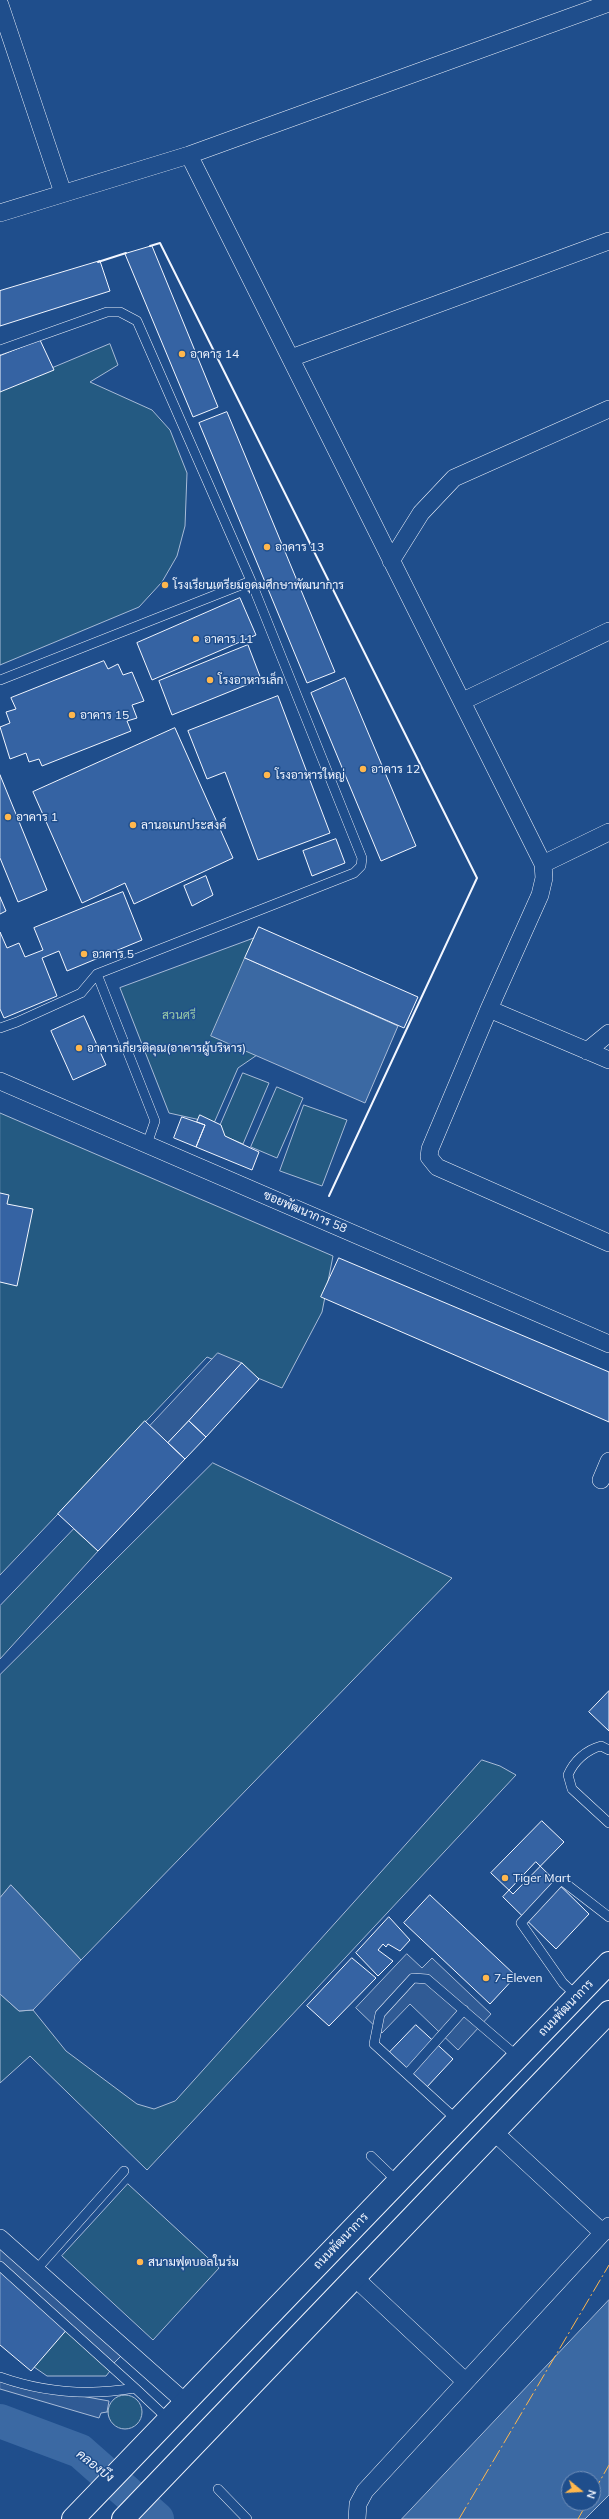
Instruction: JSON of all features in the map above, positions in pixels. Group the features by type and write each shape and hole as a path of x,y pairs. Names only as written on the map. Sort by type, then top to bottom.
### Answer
{"main road":[{"name":"ถนนพัฒนาการ","path":"73,2519 609,1963"},
{"path":"123,2519 609,2012"},
{"path":"398,2182 422,2207"}],"street":[{"path":"0,213 189,154 609,3"},
{"path":"0,5 64,193"},
{"path":"189,154 543,864 544,878 540,895 488,1009 430,1149 429,1157 437,1167 609,1243"},
{"path":"291,358 609,241"},
{"path":"391,561 421,513 454,478 609,409"},
{"path":"463,701 609,632"},
{"path":"543,864 609,832"},
{"path":"488,1009 609,1060"},
{"path":"587,1051 609,1033"},
{"name":"ซอยพัฒนาการ 58","path":"0,1082 609,1344"},
{"path":"601,1480 609,1461"},
{"path":"357,2519 358,2504 365,2491 606,2229 494,2132"},
{"path":"0,2238 186,2402"},
{"path":"354,2277 465,2381"}],"lane":[{"path":"0,350 107,312 120,312 137,321 251,581 360,849 361,866 354,873 97,974 81,993 17,1022 0,1028"},
{"path":"0,680 251,581"},
{"path":"97,974 155,1121 147,1144"},
{"path":"609,1750 601,1746 590,1749 572,1766 568,1775 572,1789 609,1823"},
{"path":"578,1996 563,1983 521,1923 561,1880 609,1917"},
{"path":"457,2120 374,2044 380,2014 413,1978 427,1979 518,2058"},
{"path":"407,2074 464,2010"},
{"path":"371,2156 398,2182"},
{"path":"36,2270 124,2171"},
{"path":"0,2266 168,2419"},
{"path":"0,2377 61,2392 109,2392 135,2388"},
{"path":"218,2489 247,2519"}],"green space":[{"path":"110,344 118,365 90,382 152,410 170,430 187,473 185,526 177,556 162,582 139,607 0,665 0,390"},
{"name":"สวนศรี","path":"260,936 219,1038 257,1055 238,1068 214,1123 169,1113 120,988"},
{"path":"243,1073 269,1083 243,1144 217,1133"},
{"path":"277,1087 303,1098 277,1158 251,1147"},
{"path":"304,1105 347,1120 322,1186 280,1171"},
{"path":"0,1113 333,1256 322,1312 282,1388 207,1357 0,1575"},
{"path":"213,1463 452,1578 81,1960 11,1885 0,1898 0,1675"},
{"path":"74,1529 98,1551 0,1659 0,1606"},
{"path":"482,1760 500,1766 516,1775 147,2170 30,2056 0,2083 0,1994 19,2011 33,2010 66,2051 137,2104 154,2109 175,2101"},
{"name":"สนามฟุตบอลในร่ม","path":"128,2184 219,2268 153,2340 62,2256"},
{"path":"69,2327 110,2371 106,2376 47,2376 34,2367"},
{"path":"125,2395 137,2400 142,2412 137,2424 125,2429 113,2424 108,2412 113,2400"}],"shaded area":[{"path":"245,958 398,1026 365,1103 211,1036"},
{"path":"218,1353 242,1363 168,1443 150,1426"},
{"path":"11,1885 81,1960 33,2010 19,2011 0,1994 0,1898"},
{"path":"407,1954 422,1968 432,1958 491,2014 458,2050 410,2004 382,2033 356,2008"},
{"path":"0,2238 127,2350 112,2365 0,2267"},
{"path":"609,2300 609,2495 601,2503 601,2471 561,2471 561,2511 593,2511 585,2519 402,2519"},
{"path":"0,2376 54,2391 109,2401 107,2412 101,2413 99,2418 0,2389"}],"building":[{"name":"อาคาร 14","path":"152,246 218,407 193,417 125,254"},
{"path":"100,261 110,291 0,326 0,291"},
{"path":"40,340 54,370 0,392 0,356"},
{"name":"อาคาร 13","path":"227,412 335,672 307,683 199,423"},
{"name":"อาคาร 11","path":"240,598 256,635 152,680 137,643"},
{"name":"โรงอาหารเล็ก","path":"248,645 261,679 172,715 159,681"},
{"name":"อาคาร 15","path":"104,661 108,669 118,664 123,675 132,672 144,701 132,705 137,718 127,721 131,731 42,766 39,759 29,762 26,753 10,759 0,727 10,723 6,712 16,709 11,698"},
{"name":"อาคาร 12","path":"345,678 416,846 381,861 311,693"},
{"name":"โรงอาหารใหญ่","path":"278,696 330,833 258,860 225,772 207,779 188,731"},
{"name":"ลานอเนกประสงค์","path":"175,728 233,858 134,904 125,883 82,903 33,792"},
{"name":"อาคาร 1","path":"0,775 47,890 18,902 0,858"},
{"path":"336,839 345,863 312,876 303,851"},
{"path":"206,876 213,895 192,906 184,886"},
{"name":"อาคาร 5","path":"123,892 142,940 67,971 59,951 42,958 57,996 4,1018 0,1009 0,932 7,948 19,943 25,957 43,950 34,928"},
{"path":"0,897 6,911 0,914"},
{"path":"259,927 418,997 404,1028 245,958"},
{"name":"อาคารเกียรติคุณ(อาคารผู้บริหาร)","path":"84,1016 106,1065 73,1080 51,1031"},
{"path":"200,1115 221,1125 225,1136 259,1152 252,1170 196,1147 205,1125 197,1122"},
{"path":"182,1117 205,1125 196,1147 174,1138"},
{"path":"0,1193 9,1195 7,1204 33,1209 17,1286 0,1282"},
{"path":"339,1258 609,1372 609,1422 321,1297"},
{"path":"242,1363 259,1379 206,1437 189,1421"},
{"path":"145,1421 185,1459 98,1551 58,1514"},
{"path":"189,1421 206,1437 185,1459 168,1443"},
{"path":"609,1691 609,1731 589,1712"},
{"path":"542,1821 564,1842 513,1894 491,1873"},
{"path":"536,1862 589,1914 556,1949 503,1897"},
{"path":"430,1895 516,1976 490,2004 404,1923"},
{"path":"389,1917 410,1940 400,1951 388,1944 386,1947 383,1944 378,1950 393,1961 378,1976 356,1953"},
{"path":"352,1958 376,1978 329,2026 307,2006"},
{"path":"416,2025 453,2059 426,2088 389,2053"},
{"path":"0,2267 69,2327 31,2371 0,2345"}],"waterway":[{"name":"คลองบึง","path":"0,2421 80,2451 157,2519"}],"wall":[{"path":"150,246 160,243 477,878 329,1196"},
{"path":"98,262 126,253"}],"power":[{"path":"459,2519 609,2265"},
{"path":"601,2479 609,2465"},
{"path":"578,2519 582,2511"}],"place":[{"name":"อาคาร 14","path":"182,354"},
{"name":"อาคาร 13","path":"267,547"},
{"name":"โรงเรียนเตรียมอุดมศึกษาพัฒนาการ","path":"165,585"},
{"name":"อาคาร 11","path":"196,639"},
{"name":"โรงอาหารเล็ก","path":"210,680"},
{"name":"อาคาร 15","path":"72,715"},
{"name":"อาคาร 12","path":"363,769"},
{"name":"โรงอาหารใหญ่","path":"267,775"},
{"name":"อาคาร 1","path":"8,817"},
{"name":"ลานอเนกประสงค์","path":"133,825"},
{"name":"อาคาร 5","path":"84,954"},
{"name":"อาคารเกียรติคุณ(อาคารผู้บริหาร)","path":"79,1048"},
{"name":"Tiger Mart","path":"505,1878"},
{"name":"7-Eleven","path":"486,1978"},
{"name":"สนามฟุตบอลในร่ม","path":"140,2262"}]}
